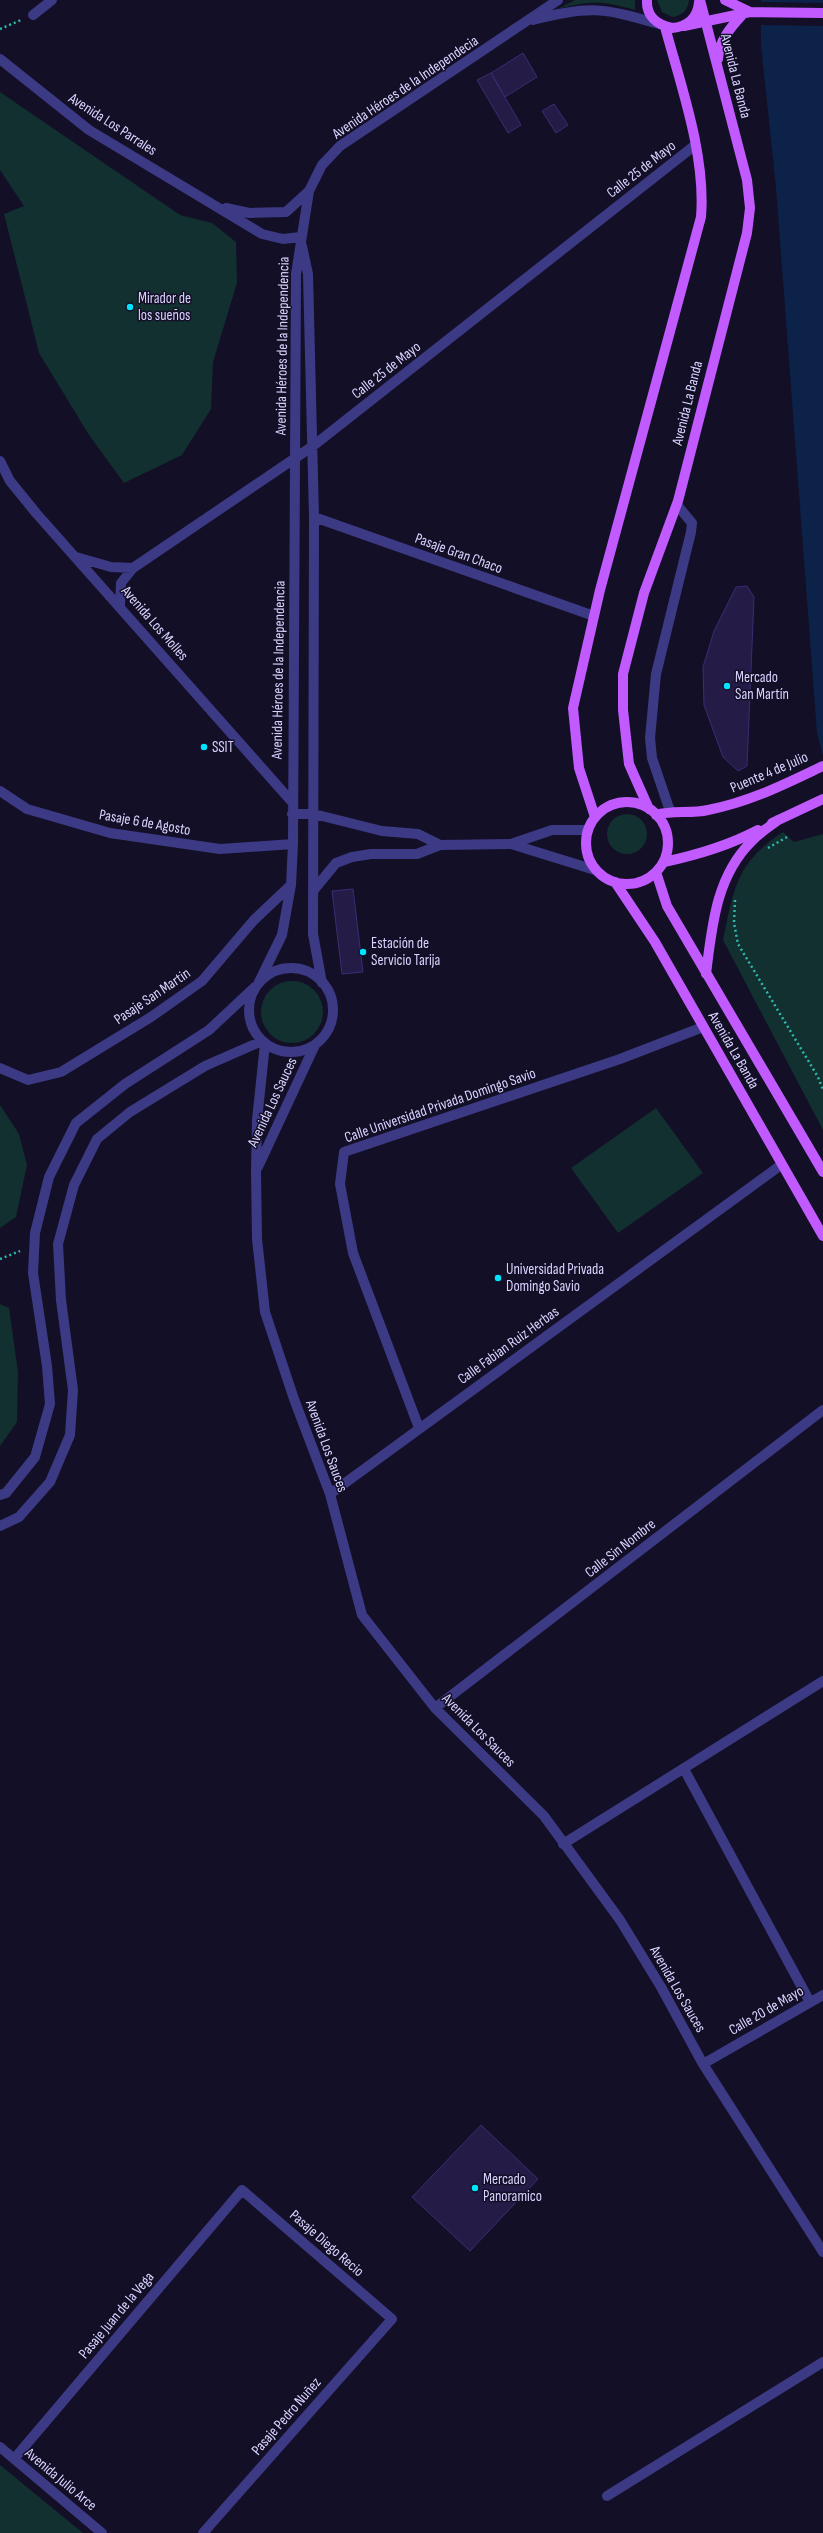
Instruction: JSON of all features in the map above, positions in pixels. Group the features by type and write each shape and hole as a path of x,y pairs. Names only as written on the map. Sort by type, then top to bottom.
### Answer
{"main road":[{"path":"595,817 579,768 573,708 594,616 701,217 703,192 701,171 694,146 683,90 662,26 650,16 647,0"},
{"path":"684,26 694,18 700,0"},
{"name":"Avenida La Banda","path":"653,812 629,764 623,710 623,674 644,593 676,505 747,233 750,208 747,180 718,63 700,0"},
{"path":"725,0 746,13"},
{"path":"662,26 684,26 746,13 823,13"},
{"path":"718,63 719,49 725,36 746,13"},
{"name":"Puente 4 de Julio","path":"653,812 705,811 743,803 823,766"},
{"path":"664,862 698,854 736,842 821,800"},
{"path":"626,802 653,812 667,834 668,847 664,862 656,872 637,883 615,882 596,870 586,851 588,830 595,817 604,809 626,802"},
{"path":"706,974 714,915 728,875 736,859 752,840 778,820"},
{"name":"Avenida La Banda","path":"656,872 667,906 823,1172"},
{"name":"Avenida La Banda","path":"615,882 655,942 781,1165 823,1236"}],"street":[{"path":"33,15 52,0"},
{"name":"Avenida Héroes de la Independecia","path":"300,237 309,191 322,165 340,146 529,21 558,0"},
{"name":"Avenida Héroes de la Independecia","path":"529,21 568,11 594,9 621,13 662,26"},
{"name":"Avenida Los Parrales","path":"0,59 90,130 262,234 283,239 300,237"},
{"name":"Calle 25 de Mayo","path":"120,606 121,583 133,568 313,446 694,146"},
{"name":"Avenida Los Parrales","path":"215,205 249,214 286,212 309,191"},
{"name":"Avenida Héroes de la Independencia","path":"300,237 308,274 313,446 313,934 322,983"},
{"name":"Avenida Héroes de la Independencia","path":"0,1495 6,1493 35,1457 50,1404 47,1366 33,1273 35,1233 49,1177 76,1123 125,1084 209,1030 257,984 282,935 291,885 293,844 292,802 296,458 296,274 300,237"},
{"name":"Avenida Los Molles","path":"0,461 10,481 292,802"},
{"path":"670,811 652,758 650,738 656,674 692,524 676,505"},
{"name":"Pasaje Gran Chaco","path":"314,517 594,616"},
{"path":"76,557 111,567 133,568"},
{"name":"Pasaje 6 de Agosto","path":"0,791 27,809 110,833 220,849 293,844"},
{"path":"292,814 314,814 382,831 418,834 440,845"},
{"path":"511,844 552,830 588,830"},
{"path":"313,891 336,864 352,857 371,854 417,854 440,845 511,844 596,870"},
{"name":"Pasaje San Martin","path":"0,1068 28,1080 61,1072 151,1016 202,981 254,920 291,885"},
{"path":"284,969 298,969 311,974 322,983 330,995 332,1017 325,1035 315,1045 303,1051 290,1053 277,1050 263,1043 252,1029 248,1015 250,1000 257,984 270,973 284,969"},
{"name":"Calle Universidad Privada Domingo Savio","path":"419,1428 353,1253 340,1184 344,1152 620,1059 704,1027"},
{"path":"0,1526 19,1517 50,1482 70,1435 73,1390 61,1300 58,1244 74,1185 97,1139 130,1112 205,1066 263,1043"},
{"name":"Avenida Los Sauces","path":"263,1043 257,1120 256,1171 257,1239 265,1312 294,1399 330,1494 362,1615 435,1708 544,1816 620,1920 661,1987 703,2064 823,2252"},
{"name":"Avenida Los Sauces","path":"256,1171 315,1045"},
{"name":"Calle Fabian Ruiz Herbas","path":"330,1494 781,1165"},
{"name":"Calle Sin Nombre","path":"435,1708 823,1410"},
{"path":"563,1844 823,1681"},
{"path":"684,1769 810,2002"},
{"name":"Calle 20 de Mayo","path":"703,2064 823,1995"},
{"name":"Pasaje Diego Recio","path":"242,2190 392,2319"},
{"name":"Pasaje Juan de la Vega","path":"14,2459 242,2190"},
{"name":"Pasaje Pedro Nuñez","path":"203,2533 392,2319"},
{"path":"607,2496 823,2362"},
{"name":"Avenida Julio Arce","path":"0,2447 102,2533"}],"path":[{"path":"0,29 33,15"},
{"path":"764,850 787,837"},
{"path":"736,896 734,923 738,944 818,1077 823,1090"},
{"path":"0,1259 34,1246"}],"green space":[{"path":"575,0 635,0 635,10 605,3 579,4 558,9"},
{"path":"657,0 689,0 684,12 672,17 662,12"},
{"path":"0,92 180,215 212,223 236,242 237,283 213,362 211,409 182,455 124,483 89,435 39,353 4,214 24,206 0,170"},
{"path":"623,814 631,814 638,817 644,823 647,834 644,845 638,851 631,854 623,854 616,851 610,845 607,838 607,830 610,823 616,817"},
{"path":"783,832 794,842 823,834 823,1130 723,940 734,891 746,866 767,843"},
{"path":"292,981 304,983 314,990 321,1000 323,1012 321,1024 314,1034 304,1041 292,1043 280,1041 270,1034 263,1024 261,1012 263,1000 270,990 280,983"},
{"path":"0,1105 19,1134 27,1165 16,1217 0,1228"},
{"path":"656,1108 703,1173 618,1233 571,1168"},
{"path":"0,1304 9,1308 18,1372 17,1422 0,1446"},
{"path":"0,2465 83,2533 0,2533"}],"water":[{"path":"761,0 823,0 823,756 817,733 776,188 761,45"}],"pier":[{"path":"759,2 823,3 823,26 759,25"}],"building":[{"path":"523,53 537,77 505,97 491,73"},
{"path":"491,73 521,125 508,133 477,80"},
{"path":"554,104 568,125 556,133 542,111"},
{"name":"Mercado San Martín","path":"747,586 754,597 747,766 738,771 723,757 704,705 703,667 714,631 736,587"},
{"path":"353,889 363,972 342,974 332,891"},
{"name":"Mercado Panoramico","path":"481,2125 538,2179 470,2251 412,2197"}],"place":[{"name":"Mirador de los sueños","path":"130,307"},
{"name":"Mercado San Martín","path":"727,686"},
{"name":"SSIT","path":"204,747"},
{"name":"Estación de Servicio Tarija","path":"363,952"},
{"name":"Universidad Privada Domingo Savio","path":"498,1278"},
{"name":"Mercado Panoramico","path":"475,2188"}]}
